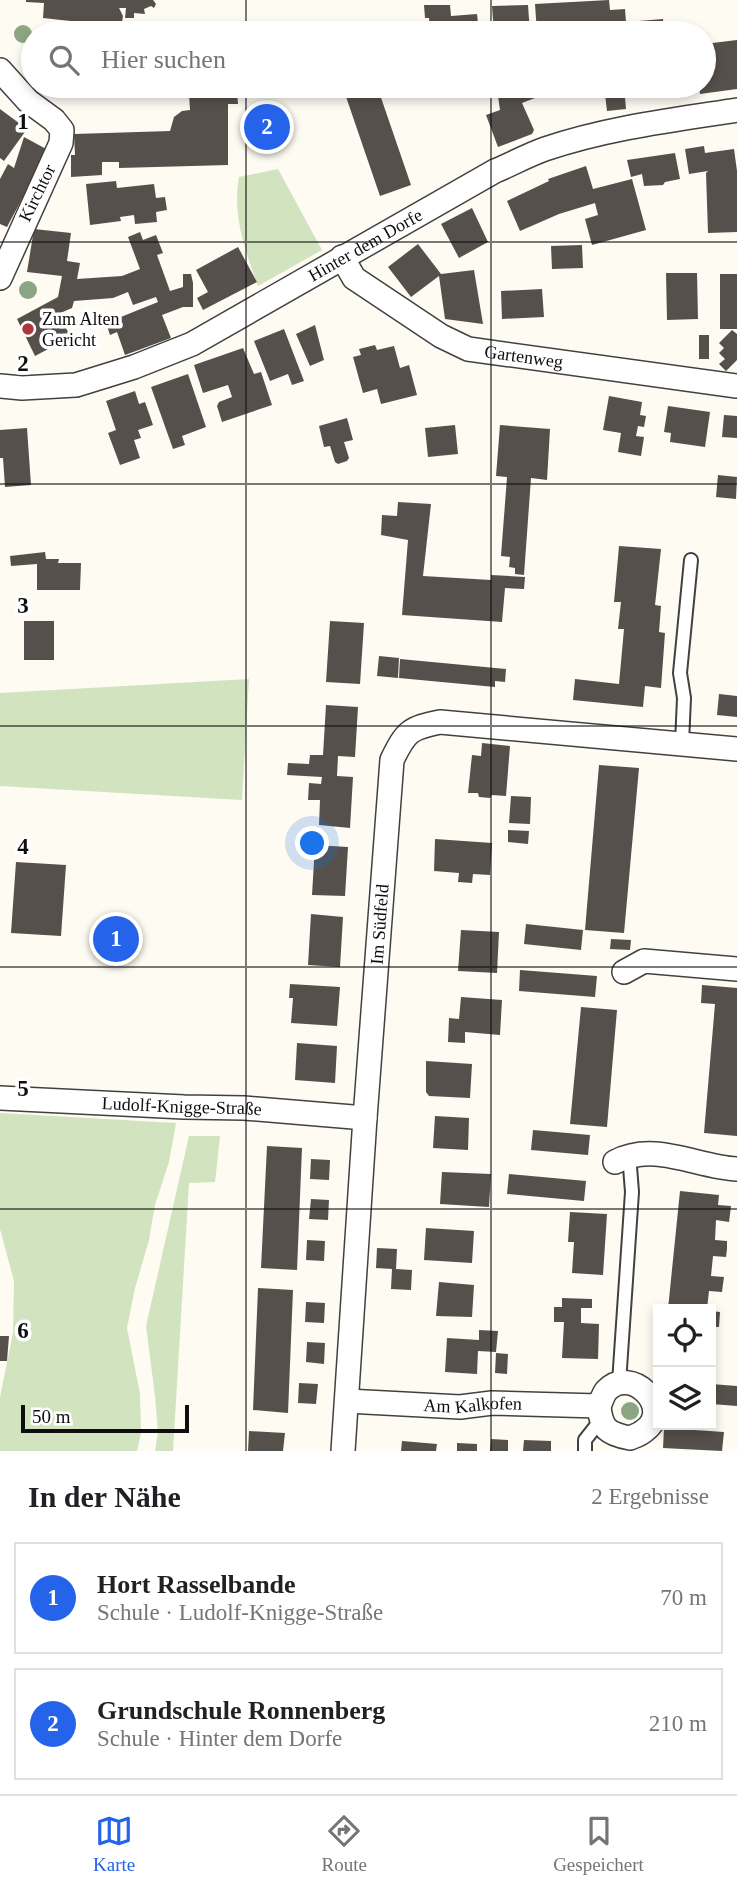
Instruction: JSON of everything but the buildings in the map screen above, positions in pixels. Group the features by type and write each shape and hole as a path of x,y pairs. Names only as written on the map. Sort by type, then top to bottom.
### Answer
{"street":[{"name":"Kirchtor","path":"0,70 21,93"},
{"name":"Kirchtor","path":"0,278 5,254 19,232 61,143 62,130 54,120 25,98"},
{"name":"Hinter dem Dorfe","path":"0,386 22,388 76,385 134,367 192,344 495,171 544,149 648,123 737,110"},
{"name":"Gartenweg","path":"342,257 354,278 442,336 468,349 737,386"},
{"name":"Im Südfeld","path":"343,1451 393,760 400,743 415,727 440,722 737,749"},
{"path":"624,972 644,961 737,968"},
{"name":"Ludolf-Knigge-Straße","path":"0,1098 244,1108 365,1118"},
{"path":"622,1158 682,1156 717,1168 737,1169"},
{"path":"599,1413 606,1391 619,1383"},
{"name":"Am Kalkofen","path":"347,1401 460,1407 492,1404 599,1413 612,1435 630,1438 648,1429 654,1412 653,1401 647,1391 634,1384 619,1383"}],"lane":[{"path":"682,743 684,698 680,673 691,560"},
{"path":"619,1383 632,1192 622,1158"},
{"path":"585,1451 585,1440 599,1413"}],"green space":[{"path":"278,169 322,250 258,286 244,246 239,219 239,177"},
{"path":"249,679 242,800 0,786 0,693"},
{"path":"0,1113 176,1123 169,1162 155,1205 127,1328 140,1394 141,1433 137,1451 0,1451 0,1397 13,1333 14,1281 0,1229"},
{"path":"189,1136 220,1136 215,1182 189,1183 173,1451 155,1451 158,1432 146,1326"}],"place":[{"name":"Grundschule Ronnenberg","path":"267,127"},
{"name":"Zum Alten Gericht","path":"28,329"},
{"name":"Hort Rasselbande","path":"116,939"}]}
